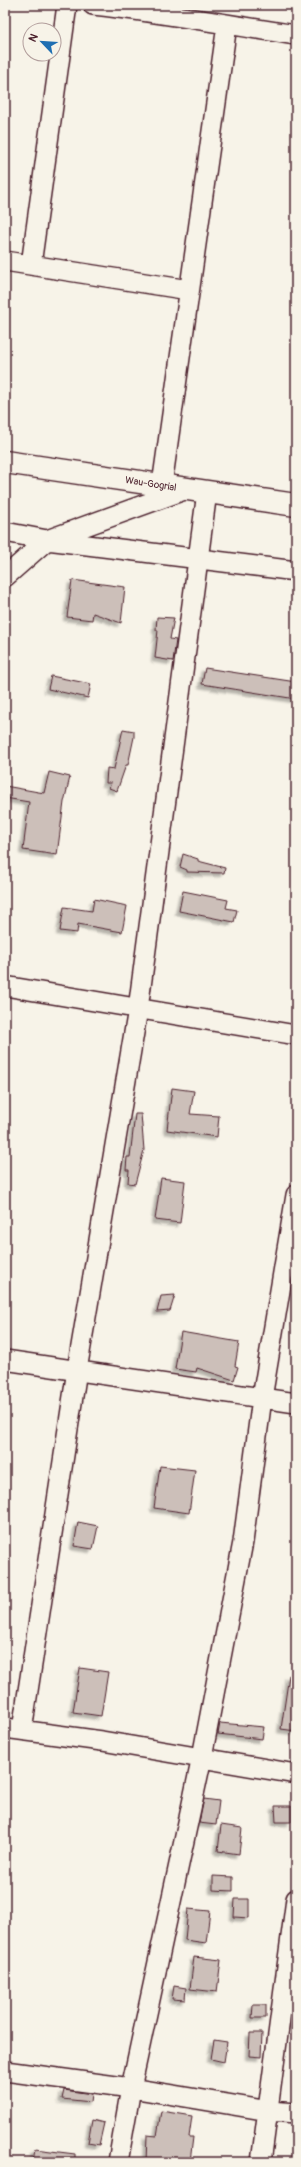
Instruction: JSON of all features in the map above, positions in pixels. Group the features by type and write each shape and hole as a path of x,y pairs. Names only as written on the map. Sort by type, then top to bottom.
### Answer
{"main road":[{"name":"Wau-Gogrial","path":"5,462 296,505"}],"street":[{"path":"31,266 67,5"},
{"path":"93,5 151,8 227,25 296,34"},
{"path":"162,485 227,25"},
{"path":"5,261 189,290"},
{"path":"5,577 47,540 197,491 198,558 138,1009 14,1729 202,1757 296,1774"},
{"path":"5,532 47,540 296,571"},
{"path":"5,986 296,1035"},
{"path":"118,2162 131,2088 202,1757 243,1542 262,1398 296,1195"},
{"path":"5,1360 296,1403"},
{"path":"261,2162 269,2111 296,1899"},
{"path":"5,2071 131,2088 269,2111 296,2113"}],"building":[{"path":"72,580 125,587 121,623 93,613 92,620 67,617"},
{"path":"157,617 174,618 170,639 176,640 173,661 155,658 158,630 156,630"},
{"path":"205,668 296,682 296,699 202,684"},
{"path":"51,676 91,684 88,698 48,689"},
{"path":"123,729 134,731 134,737 128,765 126,765 117,791 109,788 111,783 106,783 107,768 114,769"},
{"path":"49,772 70,777 64,802 57,855 23,850 29,802 5,798 5,786 44,793"},
{"path":"183,854 198,859 198,861 225,868 224,873 187,872 187,870 180,867"},
{"path":"183,891 228,900 226,908 237,910 234,922 179,911"},
{"path":"94,899 127,906 122,932 78,924 77,933 60,931 64,907 92,911"},
{"path":"172,1088 194,1091 190,1114 219,1116 217,1137 167,1130"},
{"path":"135,1114 141,1114 144,1150 135,1184 128,1183 129,1170 126,1170 127,1157 130,1157"},
{"path":"161,1178 185,1181 180,1223 155,1220"},
{"path":"175,1295 170,1311 157,1312 161,1296"},
{"path":"181,1332 239,1342 235,1366 238,1367 234,1380 197,1368 196,1372 175,1369"},
{"path":"160,1466 195,1470 189,1513 154,1508"},
{"path":"78,1522 98,1526 93,1549 74,1546"},
{"path":"80,1668 108,1672 101,1716 73,1712"},
{"path":"289,1675 296,1676 296,1731 281,1729"},
{"path":"220,1723 264,1727 262,1739 218,1734"},
{"path":"204,1799 219,1801 216,1825 199,1823"},
{"path":"275,1806 291,1806 291,1822 276,1822"},
{"path":"221,1825 242,1828 239,1854 218,1851"},
{"path":"213,1876 233,1877 233,1891 213,1890"},
{"path":"235,1899 249,1899 249,1918 234,1917"},
{"path":"188,1909 210,1911 206,1943 185,1940"},
{"path":"194,1957 221,1960 217,1992 190,1989"},
{"path":"174,1986 186,1988 185,2000 172,1999"},
{"path":"253,2005 266,2005 266,2018 252,2018"},
{"path":"250,2033 262,2033 261,2057 249,2056"},
{"path":"214,2040 227,2042 224,2062 211,2059"},
{"path":"64,2090 92,2094 91,2102 62,2099"},
{"path":"161,2111 192,2116 189,2137 193,2137 190,2162 146,2162 147,2135 157,2136"},
{"path":"92,2120 104,2123 99,2145 88,2143"},
{"path":"35,2149 75,2154 75,2162 33,2162"}]}
